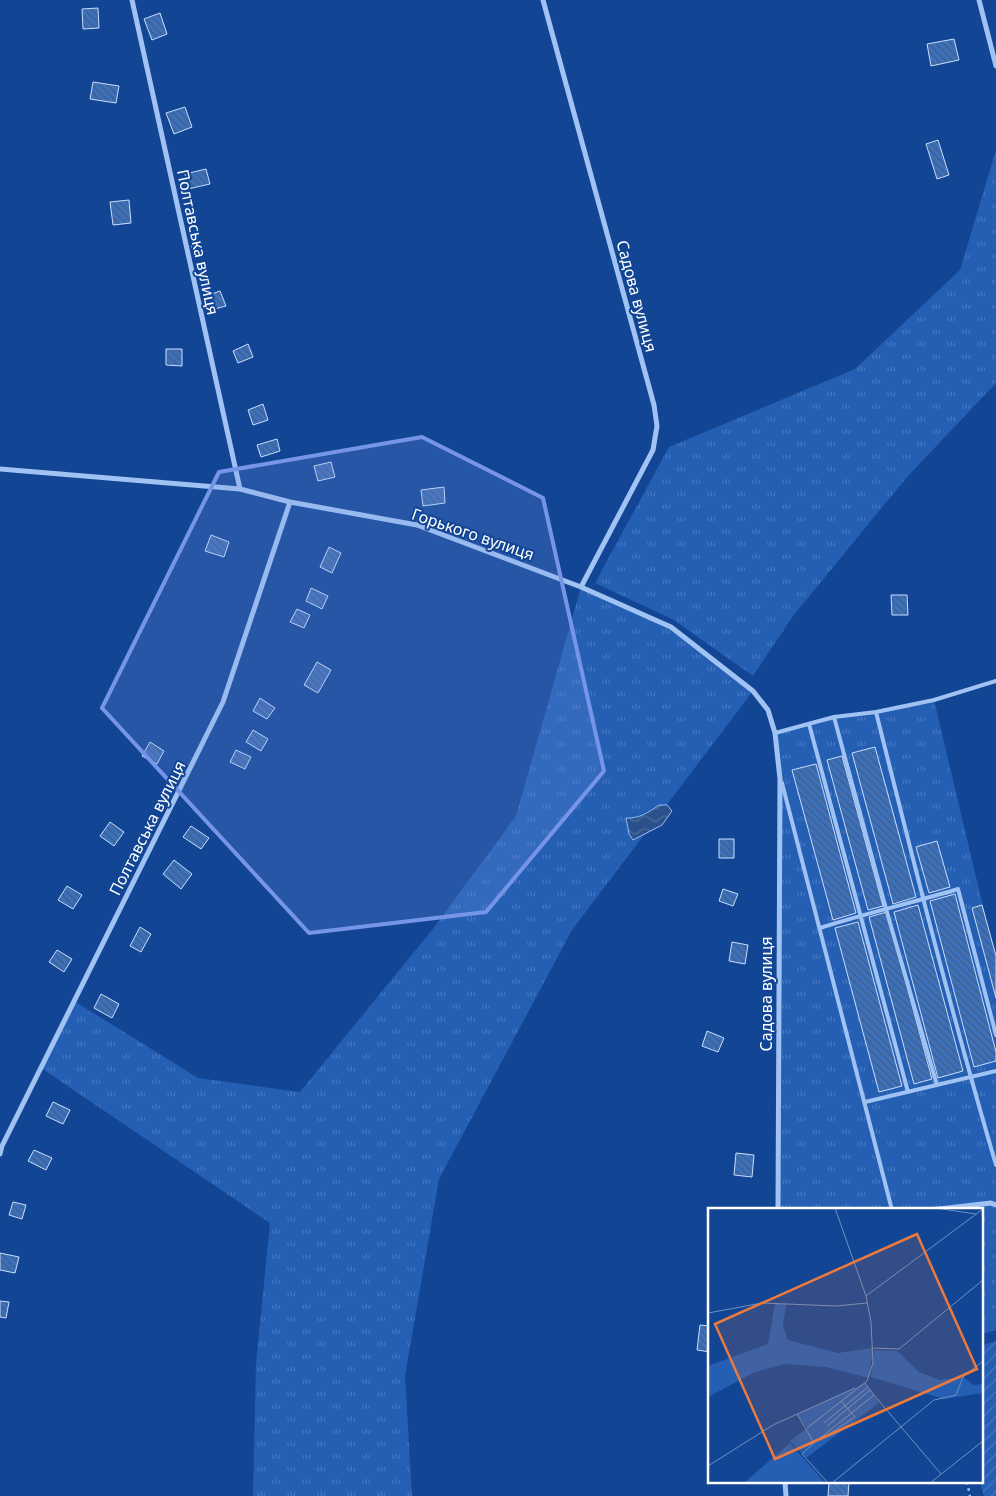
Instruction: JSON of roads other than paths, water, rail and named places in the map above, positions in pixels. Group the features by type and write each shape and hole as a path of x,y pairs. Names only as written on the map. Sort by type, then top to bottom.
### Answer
{"street":[{"name":"Полтавська вулиця","path":"132,0 240,489"},
{"name":"Садова вулиця","path":"543,0 654,405 657,426 653,450 581,586"},
{"path":"979,0 996,66"},
{"name":"Горького вулиця","path":"0,469 240,489 290,502 417,525 581,586 672,627 753,690 768,710 775,733 780,779"},
{"name":"Полтавська вулиця","path":"0,1154 6,1137 223,702 290,502"},
{"name":"Садова вулиця","path":"778,1208 780,779"},
{"path":"947,1208 996,1204"}],"lane":[{"path":"775,733 834,717 876,712 934,700 996,681"},
{"path":"876,712 923,900 996,1165"},
{"path":"834,717 886,909 937,1084"},
{"path":"809,724 908,1092"},
{"path":"780,779 892,1208"},
{"path":"820,928 860,915 923,900 958,889 996,1035"},
{"path":"865,1102 996,1071"}],"water":[{"path":"659,805 667,805 672,811 662,825 633,840 629,834 626,818 640,816"}]}
